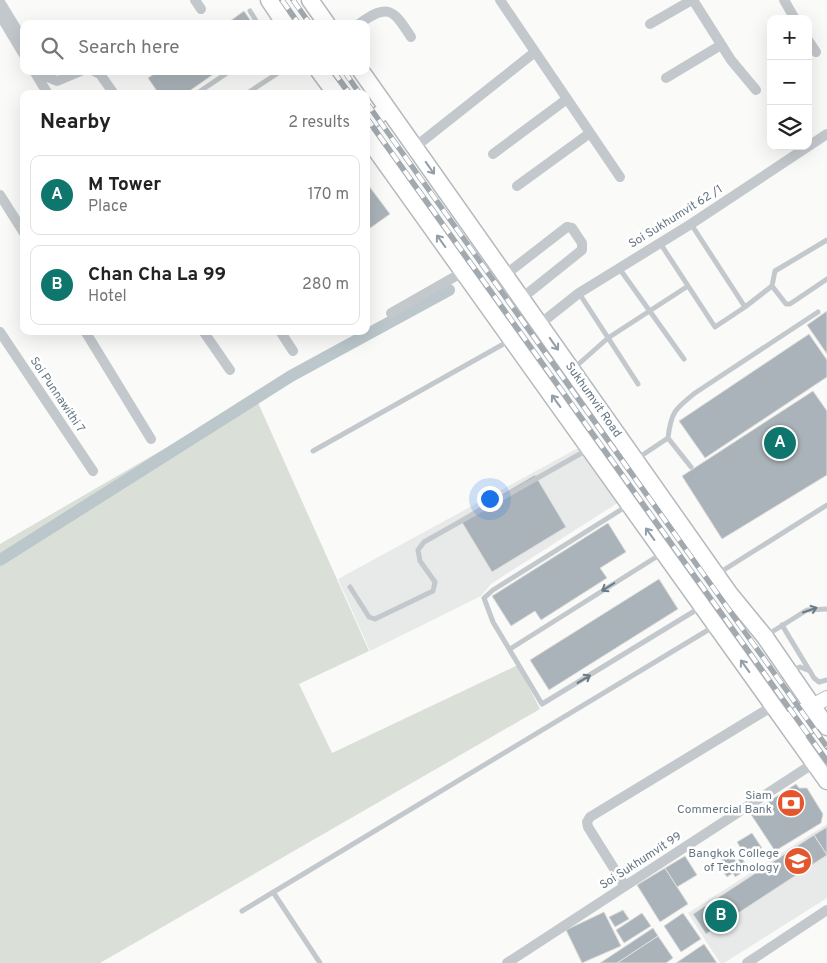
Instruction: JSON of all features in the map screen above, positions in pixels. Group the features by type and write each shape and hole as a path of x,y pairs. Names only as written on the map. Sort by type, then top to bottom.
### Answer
{"main road":[{"path":"269,0 282,20"},
{"path":"310,0 324,20"},
{"path":"322,75 333,90"},
{"name":"Sukhumvit Road","path":"364,75 717,575 822,716"},
{"path":"370,121 387,109"},
{"path":"370,142 827,781"},
{"path":"790,729 822,716"}],"street":[{"path":"195,0 201,9"},
{"path":"500,0 620,177"},
{"path":"650,24 692,0 721,45 756,90"},
{"path":"784,0 793,15"},
{"path":"0,2 20,34"},
{"path":"364,20 375,12 386,10 396,14 410,38"},
{"path":"0,16 20,48"},
{"path":"666,78 721,45"},
{"path":"812,46 816,52"},
{"path":"416,147 536,52"},
{"path":"36,75 46,90"},
{"path":"44,75 57,81 71,75"},
{"path":"101,75 111,90"},
{"path":"493,154 567,99"},
{"path":"516,186 590,133"},
{"name":"Soi Sukhumvit 62 /1","path":"540,324 579,293 691,224 827,134"},
{"path":"0,195 20,227"},
{"path":"506,275 567,228 572,228 582,243 582,250 522,298"},
{"path":"391,313 463,272"},
{"name":"Soi Punnawithi 7","path":"0,332 93,471"},
{"path":"87,335 151,439"},
{"path":"207,335 230,370"},
{"path":"283,335 293,351"},
{"path":"822,716 827,698"},
{"path":"626,886 588,827 587,822 590,817 773,706"},
{"name":"Soi Sukhumvit 99","path":"507,963 814,763"},
{"path":"747,963 827,910"}],"lane":[{"path":"250,11 256,20"},
{"path":"202,90 224,75"},
{"path":"252,90 275,75"},
{"path":"691,224 745,307"},
{"path":"660,243 715,327 772,286 775,271 827,240"},
{"path":"619,268 684,359"},
{"path":"772,286 786,304 790,304 827,279"},
{"path":"572,369 608,338 688,286"},
{"path":"579,293 638,384"},
{"path":"691,467 668,438 670,419 675,408 694,393 818,312"},
{"path":"313,451 512,340"},
{"path":"636,460 668,438"},
{"path":"350,587 369,617 374,619 432,591 435,582 420,561 418,550 424,542 590,449"},
{"path":"629,504 493,590 484,598 493,622 542,704 702,606"},
{"path":"717,575 827,505"},
{"path":"510,649 664,552"},
{"path":"765,637 807,610 827,609"},
{"path":"242,911 716,626"},
{"path":"782,626 819,682 827,680"},
{"path":"789,672 800,666 810,671"},
{"path":"273,892 320,963"}],"shaded area":[{"path":"255,396 369,651 299,684 332,753 518,665 540,709 100,963 0,963 0,544"},
{"path":"580,447 619,502 491,584 481,596 370,651 338,579"},
{"name":"Bangkok College of Technology","path":"827,824 827,898 724,963 720,963 688,913"}],"building":[{"path":"244,11 250,20 232,20"},
{"path":"152,75 212,75 191,90 156,90 148,78"},
{"path":"370,187 390,214 370,228"},
{"path":"827,311 827,354 807,325"},
{"path":"809,334 827,360 827,377 705,458 679,421"},
{"path":"813,391 827,411 827,475 722,539 682,476"},
{"path":"535,475 566,527 492,572 460,519"},
{"path":"608,523 626,552 600,568 607,578 541,620 535,611 511,626 492,596"},
{"path":"659,579 678,609 549,690 530,660"},
{"path":"796,784 799,788 807,788 823,814 821,823 775,851 750,813"},
{"path":"827,827 827,855 814,835"},
{"path":"752,833 762,848 747,858 737,842"},
{"path":"814,835 827,855 706,934 693,914"},
{"path":"730,851 736,861 742,858 748,869 735,877 733,873 727,877 719,866 724,863 720,858"},
{"path":"685,856 697,875 677,887 665,868"},
{"path":"665,868 688,904 660,922 637,885"},
{"path":"623,910 629,919 615,927 609,917"},
{"path":"604,912 621,946 582,963 566,930"},
{"path":"642,913 651,926 624,943 616,930"},
{"path":"683,913 701,939 681,952 664,926"},
{"path":"653,928 658,936 617,963 600,963"},
{"path":"658,936 673,958 666,963 617,963"},
{"path":"704,944 717,963 676,963"}],"waterway":[{"path":"370,333 449,290"},
{"path":"0,560 291,376 366,335"}],"railway":[{"path":"282,0 296,20"},
{"path":"293,0 307,20"},
{"path":"336,75 347,90"},
{"path":"347,75 357,90"},
{"path":"370,108 827,747"},
{"path":"370,123 827,761"}],"place":[{"name":"M Tower","path":"780,443"},
{"name":"Siam Commercial Bank","path":"791,803"},
{"name":"Bangkok College of Technology","path":"798,861"},
{"name":"Chan Cha La 99","path":"721,916"}]}
